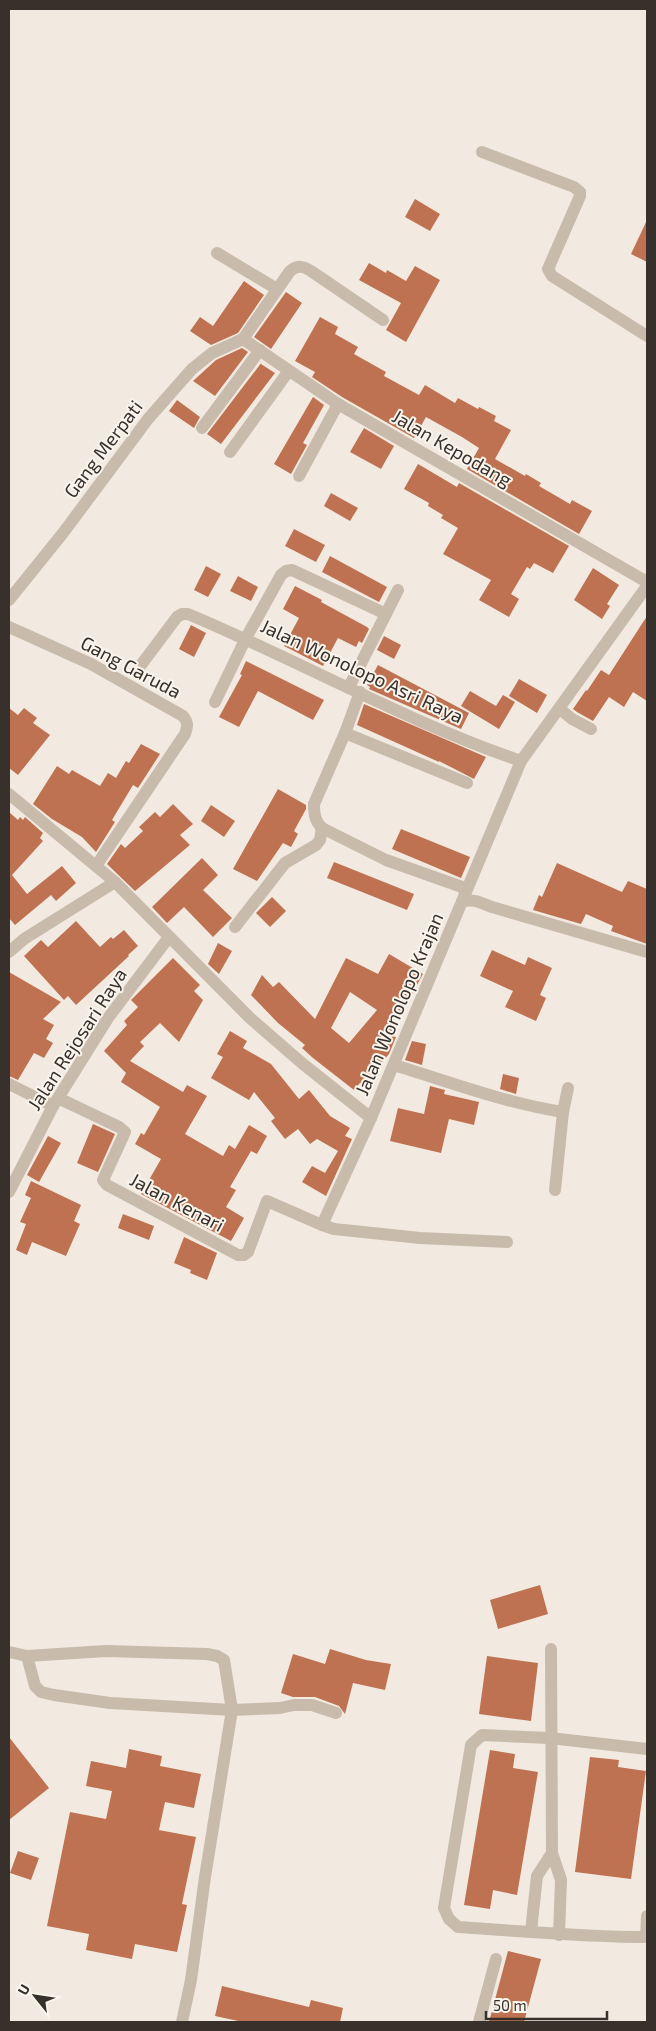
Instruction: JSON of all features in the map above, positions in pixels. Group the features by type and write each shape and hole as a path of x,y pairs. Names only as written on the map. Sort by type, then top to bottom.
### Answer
{"street":[{"path":"482,152 574,187 580,192 580,196 548,269 552,276 647,336"},
{"path":"217,253 277,289"},
{"path":"243,339 290,270 296,266 303,266 384,320"},
{"name":"Jalan Kepodang","path":"243,339 288,372 338,404 647,582"},
{"name":"Gang Merpati","path":"9,600 52,547 148,420 192,369 212,353 243,339"},
{"path":"202,428 260,350"},
{"path":"230,452 288,372"},
{"path":"299,476 338,404"},
{"path":"215,702 280,574 286,570 292,570 386,614"},
{"name":"Jalan Wonolopo Krajan","path":"9,794 115,882 250,1018 303,1064 371,1118 521,761 647,586"},
{"path":"398,590 386,614 355,690 345,733 314,804 314,814 322,828 386,860 462,887 463,897"},
{"name":"Jalan Wonolopo Asri Raya","path":"138,668 177,617 182,614 188,614 246,638 427,724 521,761"},
{"name":"Gang Garuda","path":"9,627 116,678 183,716 186,720 188,726 185,734 96,866"},
{"path":"560,709 572,719 591,729"},
{"path":"345,733 467,783"},
{"path":"235,927 285,863 316,845 320,840 322,828"},
{"path":"9,952 24,940 115,882"},
{"name":"Jalan Wonolopo Krajan","path":"463,897 647,952"},
{"name":"Jalan Rejosari Raya","path":"9,1192 56,1102 108,1018 169,936"},
{"path":"394,1065 530,1107 563,1112"},
{"path":"9,1084 56,1102"},
{"path":"555,1190 563,1112 568,1088"},
{"name":"Jalan Kenari","path":"56,1102 120,1127 125,1132 103,1180 107,1186 238,1255 244,1255 248,1252 267,1201 334,1229 420,1238 506,1242"},
{"path":"322,1225 371,1118"},
{"path":"551,1648 552,1854 561,1880 559,1935"},
{"path":"9,1652 27,1656 106,1651 217,1656 224,1660 232,1710 204,1877 191,1980 182,2022"},
{"path":"27,1656 35,1686 41,1692 110,1702 232,1710 312,1705 336,1713"},
{"path":"647,1749 550,1738 482,1735 470,1745 444,1908 448,1919 458,1927 531,1931 559,1935 646,1937 647,1916"},
{"path":"531,1931 537,1876 552,1854"},
{"path":"479,2022 496,1959"}],"building":[{"path":"415,199 440,214 430,231 405,217"},
{"path":"647,220 647,262 631,254"},
{"path":"369,263 386,273 387,270 406,281 415,266 440,280 406,342 386,330 401,303 359,280"},
{"path":"244,281 264,295 238,333 211,345 190,331 200,317 213,326"},
{"path":"286,292 302,303 271,349 254,337"},
{"path":"320,317 338,327 335,334 358,347 354,354 386,372 384,376 419,395 425,385 455,403 458,398 496,416 494,421 511,430 495,459 541,483 539,486 570,504 572,500 592,511 579,534 467,469 479,448 462,437 426,417 414,438 342,397 312,377 315,372 295,361"},
{"path":"242,348 248,352 215,396 193,381 216,360"},
{"path":"262,362 261,364 275,373 221,444 207,434"},
{"path":"313,397 324,405 303,443 307,445 291,474 274,464"},
{"path":"177,400 200,417 194,428 169,411"},
{"path":"364,428 394,446 381,469 350,452"},
{"path":"418,464 457,487 459,483 569,546 553,573 534,563 530,569 527,567 511,594 519,599 509,617 479,600 491,580 443,554 458,528 441,518 443,515 428,506 429,503 404,489"},
{"path":"331,493 358,508 350,521 324,506"},
{"path":"294,529 325,545 316,562 285,546"},
{"path":"330,556 387,587 379,602 322,572"},
{"path":"206,566 221,574 208,597 194,590"},
{"path":"593,568 619,585 607,604 610,606 602,619 574,600"},
{"path":"238,576 258,587 251,601 230,591"},
{"path":"295,586 367,627 369,629 362,643 359,641 356,647 338,638 323,666 284,646 299,618 283,609"},
{"path":"647,616 647,701 633,692 624,707 609,697 593,721 573,709 601,670 609,675"},
{"path":"191,625 206,633 194,657 179,649"},
{"path":"384,636 401,645 394,659 377,650"},
{"path":"246,661 324,700 313,720 258,691 239,727 219,717 242,675 240,674"},
{"path":"378,665 469,713 461,729 369,689 370,687 367,685"},
{"path":"519,679 547,695 537,713 509,696"},
{"path":"470,691 496,706 503,695 515,702 499,729 461,706"},
{"path":"364,704 486,757 474,779 439,761 357,725"},
{"path":"9,708 18,715 24,708 37,718 33,723 50,735 18,775 9,768"},
{"path":"141,744 160,754 138,788 133,785 112,820 115,822 96,852 82,837 52,819 33,804 57,766 69,774 72,770 100,786 108,773 116,778 126,761 129,763"},
{"path":"278,789 306,805 306,809 294,831 298,834 291,847 283,843 257,881 233,869"},
{"path":"173,804 193,824 180,835 190,845 135,891 107,864 121,844 125,848 143,831 139,827 155,812 160,817"},
{"path":"211,805 235,821 224,837 201,821"},
{"path":"9,812 18,820 20,817 23,820 25,817 43,833 40,838 43,841 12,875 27,894 62,866 76,883 56,901 51,895 15,925 9,918"},
{"path":"401,829 470,857 461,878 392,849"},
{"path":"202,858 218,875 203,890 232,918 213,937 184,907 167,923 152,907"},
{"path":"334,862 414,894 407,910 327,878"},
{"path":"557,863 622,892 628,881 647,889 647,944 611,931 613,926 586,914 581,924 533,910 539,895 542,897"},
{"path":"272,897 286,911 270,927 256,913"},
{"path":"76,921 100,947 111,937 113,939 124,930 138,946 76,1005 68,996 64,1000 24,956 41,940 48,947"},
{"path":"218,943 232,951 219,974 208,964"},
{"path":"492,950 525,965 528,957 552,968 540,995 546,998 536,1021 505,1007 513,991 480,976"},
{"path":"389,954 423,974 406,1005 391,1023 397,1029 391,1036 396,1037 389,1054 363,1085 360,1083 354,1090 302,1048 305,1045 278,1023 251,995 262,975 273,987 279,982 315,1019 346,958 378,974","holes":["350,992 377,1010 349,1043 331,1028"]},
{"path":"173,958 200,985 194,991 203,1000 179,1042 160,1023 140,1042 144,1046 130,1061 183,1092 187,1085 207,1096 185,1134 223,1156 229,1145 235,1149 249,1125 267,1136 257,1154 251,1151 230,1187 236,1190 226,1207 244,1218 231,1241 141,1194 161,1159 135,1144 141,1133 144,1135 160,1107 121,1082 126,1073 104,1051 127,1025 124,1021 138,1007 131,1000"},
{"path":"9,972 61,1002 43,1019 54,1025 46,1039 53,1043 44,1058 34,1053 18,1080 9,1076"},
{"path":"230,1031 247,1041 243,1048 271,1064 299,1099 309,1090 330,1116 350,1128 345,1136 352,1139 326,1196 302,1182 312,1166 325,1173 338,1151 317,1139 310,1144 298,1129 285,1139 271,1121 275,1118 254,1092 249,1100 211,1078 223,1057 217,1054"},
{"path":"412,1041 426,1044 422,1065 405,1060"},
{"path":"503,1074 519,1078 516,1094 500,1089"},
{"path":"430,1086 445,1090 444,1094 479,1102 474,1125 449,1119 441,1153 390,1141 398,1108 424,1114"},
{"path":"93,1124 115,1134 98,1172 77,1163"},
{"path":"48,1136 61,1143 39,1182 27,1175"},
{"path":"31,1181 81,1205 74,1221 80,1224 66,1256 32,1242 27,1255 16,1250 26,1224 20,1222 31,1198 25,1195"},
{"path":"123,1214 154,1226 149,1240 118,1228"},
{"path":"184,1237 217,1253 207,1280 190,1273 191,1270 174,1263"},
{"path":"540,1585 548,1614 498,1629 490,1600"},
{"path":"330,1649 366,1660 391,1664 385,1690 353,1683 345,1714 339,1706 315,1697 293,1697 281,1693 293,1654 325,1664"},
{"path":"487,1656 538,1663 531,1721 479,1714"},
{"path":"9,1737 49,1788 9,1820"},
{"path":"129,1749 162,1756 160,1766 201,1774 194,1808 165,1802 159,1830 196,1837 182,1904 187,1905 177,1952 135,1944 132,1959 86,1950 89,1934 47,1926 70,1812 106,1819 112,1791 86,1786 91,1761 126,1768"},
{"path":"490,1750 515,1754 513,1768 538,1772 517,1895 493,1890 490,1909 464,1905"},
{"path":"590,1757 619,1760 618,1767 646,1771 631,1879 575,1872"},
{"path":"18,1851 39,1858 31,1880 10,1873"},
{"path":"508,1951 541,1959 524,2022 489,2022"},
{"path":"222,1986 309,2007 311,2000 343,2008 340,2022 243,2022 215,2016"}]}
